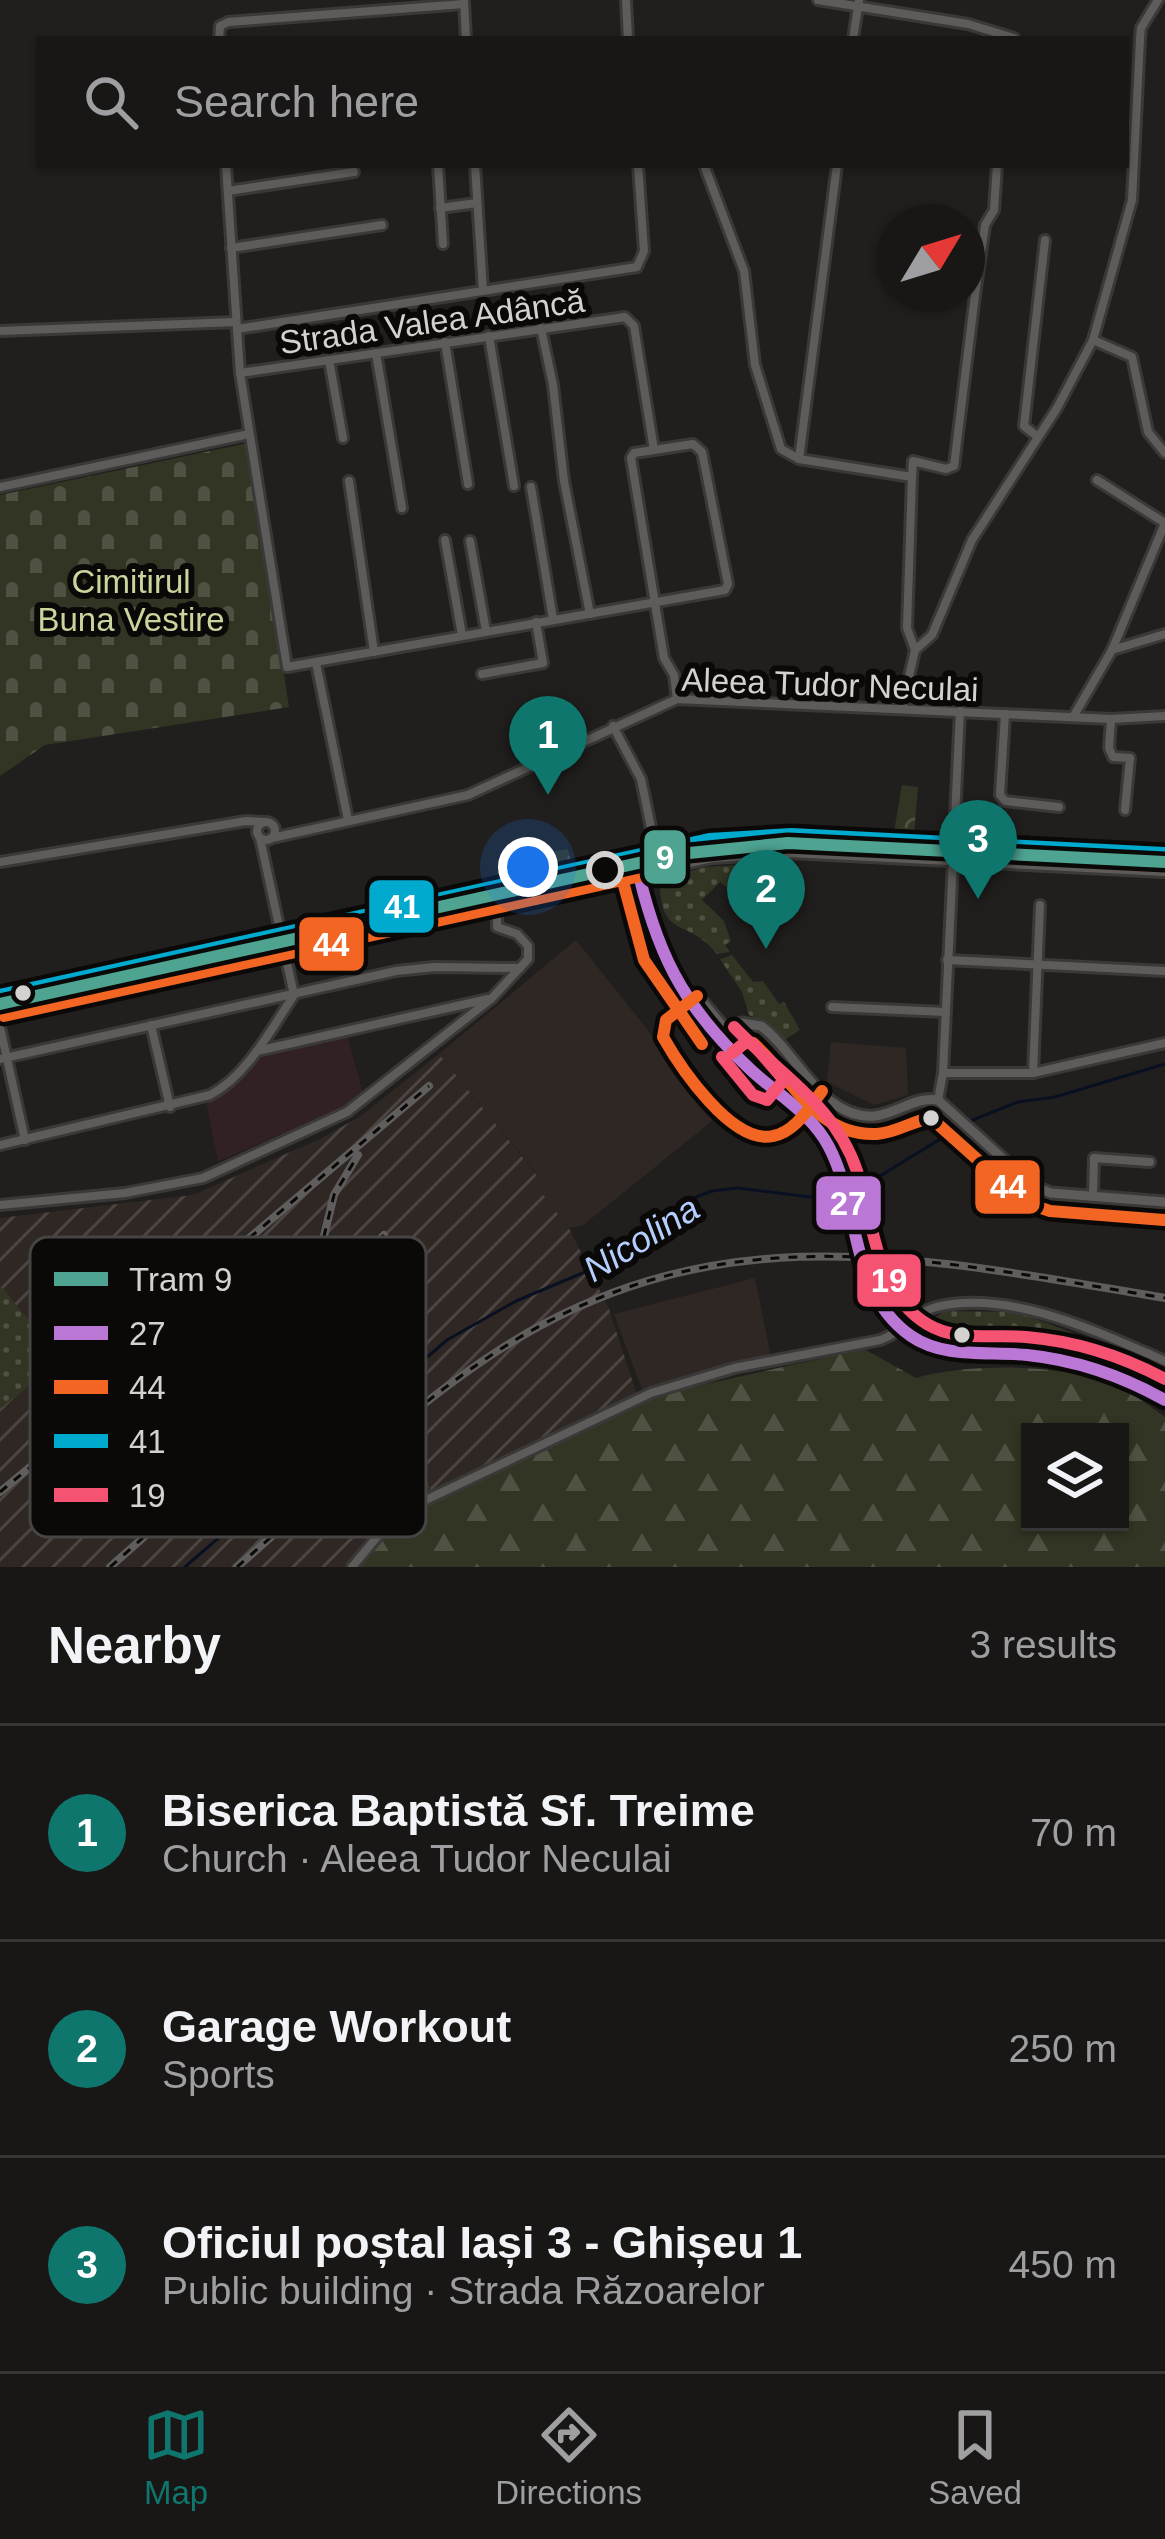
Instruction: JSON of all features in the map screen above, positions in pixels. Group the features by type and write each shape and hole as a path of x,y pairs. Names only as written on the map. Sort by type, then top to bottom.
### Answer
{"main road":[{"path":"0,1013 285,942 761,839 1165,871"},
{"path":"953,853 1165,857"},
{"path":"0,998 496,903 646,863"},
{"path":"646,863 652,932 663,957 724,1036 828,1146 868,1279 893,1321 954,1352 1022,1355 1087,1366 1165,1395"}],"street":[{"path":"626,0 628,36"},
{"path":"818,0 968,24 1007,36"},
{"path":"915,650 932,635 972,540 1094,340 1132,200 1141,28 1159,0"},
{"path":"219,36 225,22 464,2 466,36"},
{"path":"854,36 858,4"},
{"path":"965,36 968,24"},
{"path":"226,168 240,374 287,667 657,605 725,590 728,584 700,448 689,444 632,455 657,605 664,658 674,675 677,699"},
{"path":"438,168 443,244"},
{"path":"475,168 483,291"},
{"path":"0,331 173,322 236,326 641,265 638,168"},
{"path":"705,168 744,271 759,380 781,449 799,460 912,477"},
{"path":"799,460 837,168"},
{"path":"902,708 915,650 907,628 913,461 946,469 954,466 985,225 994,210 998,168"},
{"path":"228,191 354,172"},
{"path":"440,208 477,203"},
{"path":"231,248 382,225"},
{"path":"1039,437 1024,427 1045,240"},
{"name":"Strada Valea Adâncă","path":"240,374 541,328 631,320 654,449"},
{"path":"541,328 590,614"},
{"path":"489,336 514,486"},
{"path":"1094,340 1132,357 1148,432 1165,453"},
{"path":"445,342 468,484"},
{"path":"376,353 402,508"},
{"path":"329,360 343,438"},
{"path":"0,488 249,434"},
{"path":"1073,717 1112,650 1165,523 1097,480"},
{"path":"349,481 374,652"},
{"path":"530,487 553,619"},
{"path":"445,539 462,635"},
{"path":"470,541 486,631"},
{"path":"482,674 543,663 536,622"},
{"path":"1112,650 1165,634"},
{"path":"316,663 348,821"},
{"name":"Aleea Tudor Neculai","path":"265,837 468,795 677,699 1111,719 1165,716"},
{"path":"938,1100 944,1072 961,711"},
{"path":"1005,714 1000,795 1005,801 1059,807"},
{"path":"1111,719 1113,757 1130,758 1125,810"},
{"path":"614,726 641,779 646,863"},
{"path":"238,823 265,837"},
{"name":"Aleea Tudor Neculai","path":"0,862 238,823 268,823 302,831"},
{"path":"265,837 276,831 268,823"},
{"path":"0,1145 170,1107 220,1090 256,1051 294,995 264,855 268,823"},
{"path":"0,1205 124,1193 203,1178 347,1112 492,998 528,959 528,946 517,934 497,927 496,903"},
{"path":"1034,1073 1040,905"},
{"path":"947,960 1165,971"},
{"path":"4,1058 411,969 521,968"},
{"path":"256,1051 492,998"},
{"path":"832,1007 945,1012"},
{"path":"724,1036 741,1023 761,1026 808,1080 859,1114 880,1116 928,1098 938,1100 1033,1186 1051,1193 1165,1202"},
{"path":"151,1024 170,1107"},
{"path":"0,1027 25,1140"},
{"path":"944,1072 1034,1073 1165,1043"},
{"path":"1093,1197 1094,1158 1150,1162"},
{"path":"426,1500 651,1394 747,1365 880,1340 930,1309 970,1304 1018,1306 1165,1361"},
{"path":"352,1567 377,1537"}],"shaded area":[{"path":"576,940 717,1117 582,1226 569,1228 533,1183 536,1173 439,1054"},
{"path":"347,1035 363,1093 334,1113 218,1161 206,1102 222,1093 257,1054"},
{"path":"831,1042 906,1048 908,1095 874,1105 827,1082"},
{"path":"439,1054 536,1174 534,1183 569,1228 609,1309 639,1401 426,1525 426,1237 30,1237 30,1537 406,1537 354,1567 0,1567 0,1218 193,1195 361,1116"},
{"path":"755,1278 771,1357 642,1390 614,1314"}],"green space":[{"name":"Cimitirul Buna Vestire","path":"248,443 289,707 45,745 0,776 0,495"},
{"path":"902,785 918,787 914,834 894,832"},
{"path":"568,849 571,862 509,876 506,859"},
{"path":"755,864 730,890 720,882 702,900 724,921 730,952 717,954 664,912 660,879 706,867"},
{"path":"732,955 753,982 763,981 779,1004 784,1002 800,1030 784,1040 772,1025 749,1015 742,992 720,959"},
{"path":"0,1285 30,1322 30,1385 0,1409"},
{"path":"945,1311 1018,1312 1165,1369 1165,1381 1085,1350 942,1332 925,1324"},
{"path":"864,1349 916,1378 993,1368 1080,1375 1131,1394 1165,1417 1165,1567 354,1567 379,1537 426,1537 426,1501 652,1396"}],"waterway":[{"name":"Nicolina","path":"854,1192 968,1122 1018,1102 1055,1097 1165,1064"},
{"name":"Nicolina","path":"426,1358 447,1340 516,1301 628,1254 691,1199 738,1188 810,1197 844,1194"},
{"name":"Nicolina","path":"185,1567 220,1537"}],"railway":[{"path":"250,1237 429,1086"},
{"path":"324,1237 334,1195 358,1155"},
{"path":"426,1404 496,1352 578,1307 659,1278 741,1262 823,1256 905,1260 1165,1298"},
{"path":"0,1492 30,1467"},
{"path":"110,1567 144,1537"},
{"path":"237,1567 271,1537"}],"tram line":[{"name":"9","path":"0,1004 679,854 788,843 1165,862"}],"transit line":[{"name":"41","path":"0,995 709,839 791,834 1165,853"},
{"name":"27","path":"0,998 655,854"},
{"name":"27","path":"635,858 662,948 689,999 727,1046 804,1114 829,1147 866,1273 891,1318 911,1336 938,1348 1081,1365 1165,1400"},
{"name":"44","path":"618,863 644,960 702,1044"},
{"name":"44","path":"4,1016 659,872"},
{"name":"44","path":"697,996 666,1020 663,1037 694,1084 725,1117 757,1136 781,1134 807,1112 822,1091"},
{"name":"19","path":"734,1027 835,1127 857,1171 886,1276 910,1311 938,1330 1062,1342 1115,1357 1165,1379"},
{"name":"44","path":"732,1053 746,1042 753,1043 807,1102 837,1126 877,1134 931,1118 1026,1203 1050,1211 1164,1220"},
{"name":"19","path":"722,1057 753,1095 767,1100 784,1080 752,1043 732,1053"}],"place":[{"name":"Biserica Baptistă Sf. Treime","path":"548,795"},
{"name":"Oficiul poștal Iași 3 - Ghișeu 1","path":"978,899"},
{"name":"Garage Workout","path":"766,949"}]}
